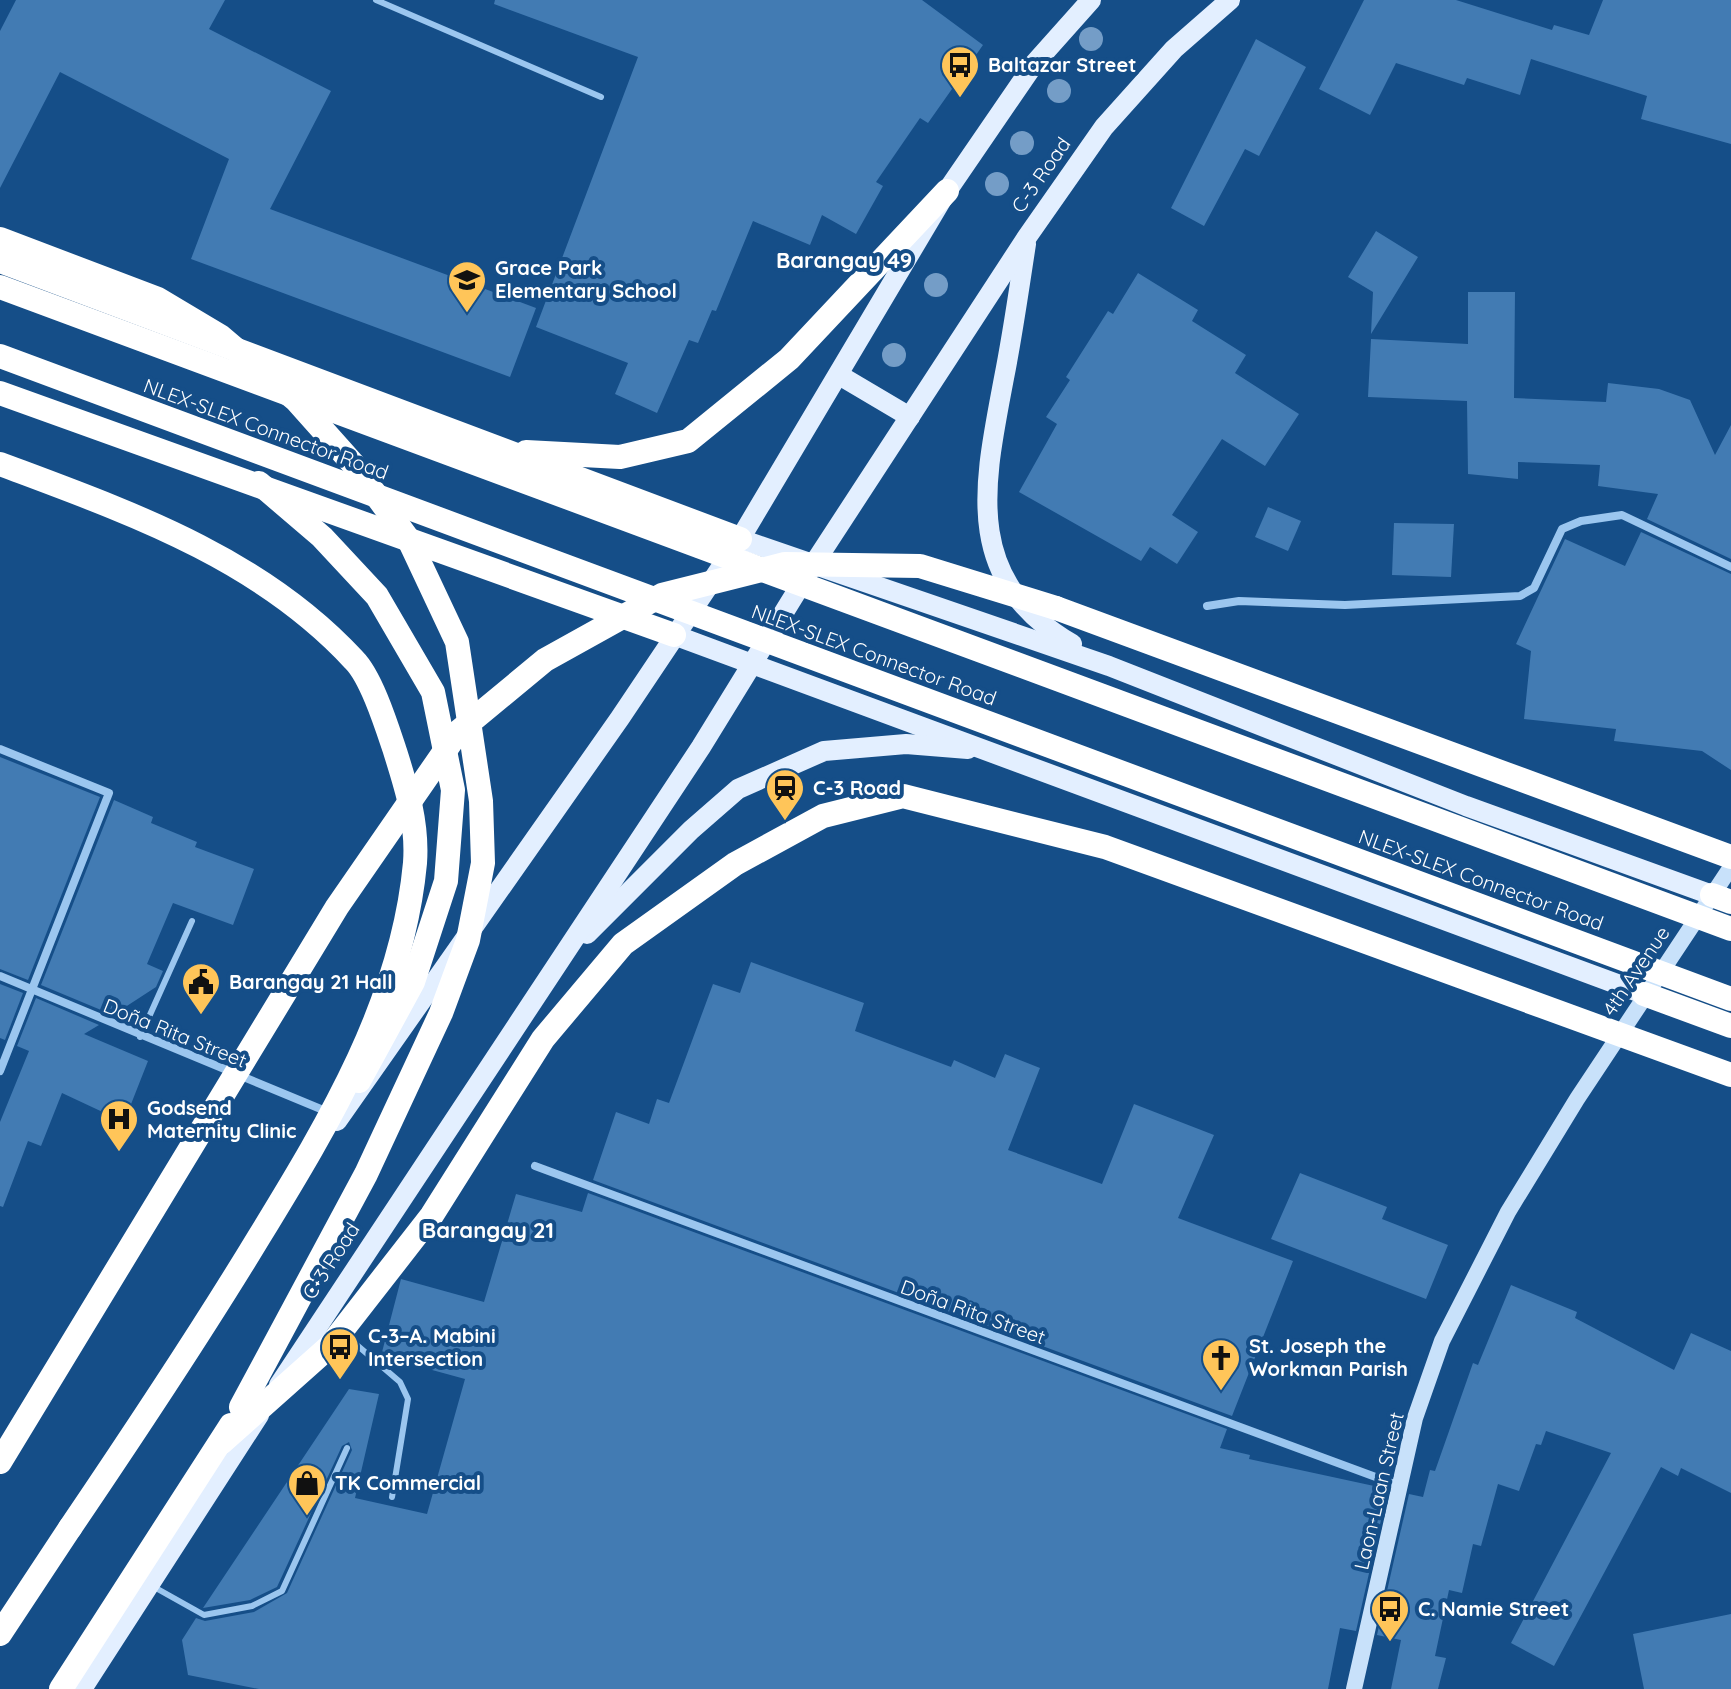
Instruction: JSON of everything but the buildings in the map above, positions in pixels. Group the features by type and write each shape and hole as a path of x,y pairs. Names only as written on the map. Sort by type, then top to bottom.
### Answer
{"highway":[{"path":"500,450 620,457 688,441 789,359 947,191"},
{"path":"0,239 158,299 220,336 296,400 354,465 409,540 457,642 482,817 483,863 468,940 441,1013 366,1174 221,1443 61,1689"},
{"path":"0,261 740,539"},
{"name":"NLEX-SLEX Connector Road","path":"0,287 1731,929"},
{"name":"NLEX-SLEX Connector Road","path":"0,356 1731,999"},
{"path":"0,393 259,483 674,635"},
{"path":"0,464 165,529 222,557 302,609 358,663 387,728 414,810 415,861 403,936 386,996 325,1130 188,1354 0,1634"},
{"path":"259,483 322,537 384,607 433,692 453,790 446,881 413,982 339,1117"},
{"path":"0,1462 337,907 458,732 545,660 662,595 785,564 920,566 1056,608 1731,857"},
{"path":"221,1443 330,1346 432,1215 543,1039 623,944 735,864 823,816 903,796 1105,847 1731,1075"},
{"path":"1644,994 1731,1026"}],"main road":[{"path":"0,1617 339,1117 620,718 740,539 947,191 1034,64 1091,0"},
{"name":"C-3 Road","path":"82,1689 323,1316 753,663 813,565 1027,237 1104,127 1174,49 1230,0"},
{"path":"1027,237 987,474 986,523 997,564 1019,601 1051,632 1109,666"},
{"path":"839,375 910,417"},
{"path":"740,539 1109,666 1466,806 1721,898"},
{"path":"674,635 995,751 1644,994"},
{"path":"546,978 649,871 738,789 824,751 906,744 995,751"}],"street":[{"path":"1207,606 1239,601 1345,605 1520,596 1534,588 1562,529 1581,521 1622,515 1731,567"},
{"path":"0,749 109,793 0,1071"},
{"name":"4th Avenue","path":"1577,1099 1644,994 1721,898 1731,867"},
{"name":"Doña Rita Street","path":"0,976 140,1037 339,1117"},
{"name":"Laon-Laan Street","path":"1354,1689 1415,1418 1442,1341 1508,1212 1577,1099"},
{"name":"Doña Rita Street","path":"535,1166 1400,1486"}],"lane":[{"path":"376,0 601,97"},
{"path":"140,1037 192,921"},
{"path":"323,1316 400,1382 408,1399 392,1497"},
{"path":"150,1584 204,1615 252,1606 282,1591 347,1448"}],"place":[{"name":"Baltazar Street","path":"960,99"},
{"name":"Grace Park Elementary School","path":"467,314"},
{"name":"C-3 Road","path":"785,822"},
{"name":"Barangay 21 Hall","path":"201,1016"},
{"name":"Godsend Maternity Clinic","path":"119,1153"},
{"name":"C-3–A. Mabini Intersection","path":"340,1381"},
{"name":"St. Joseph the Workman Parish","path":"1221,1392"},
{"name":"TK Commercial","path":"307,1517"},
{"name":"C. Namie Street","path":"1390,1643"}],"district":[{"name":"Barangay 49","path":"844,260"},
{"name":"Barangay 21","path":"488,1230"}]}
